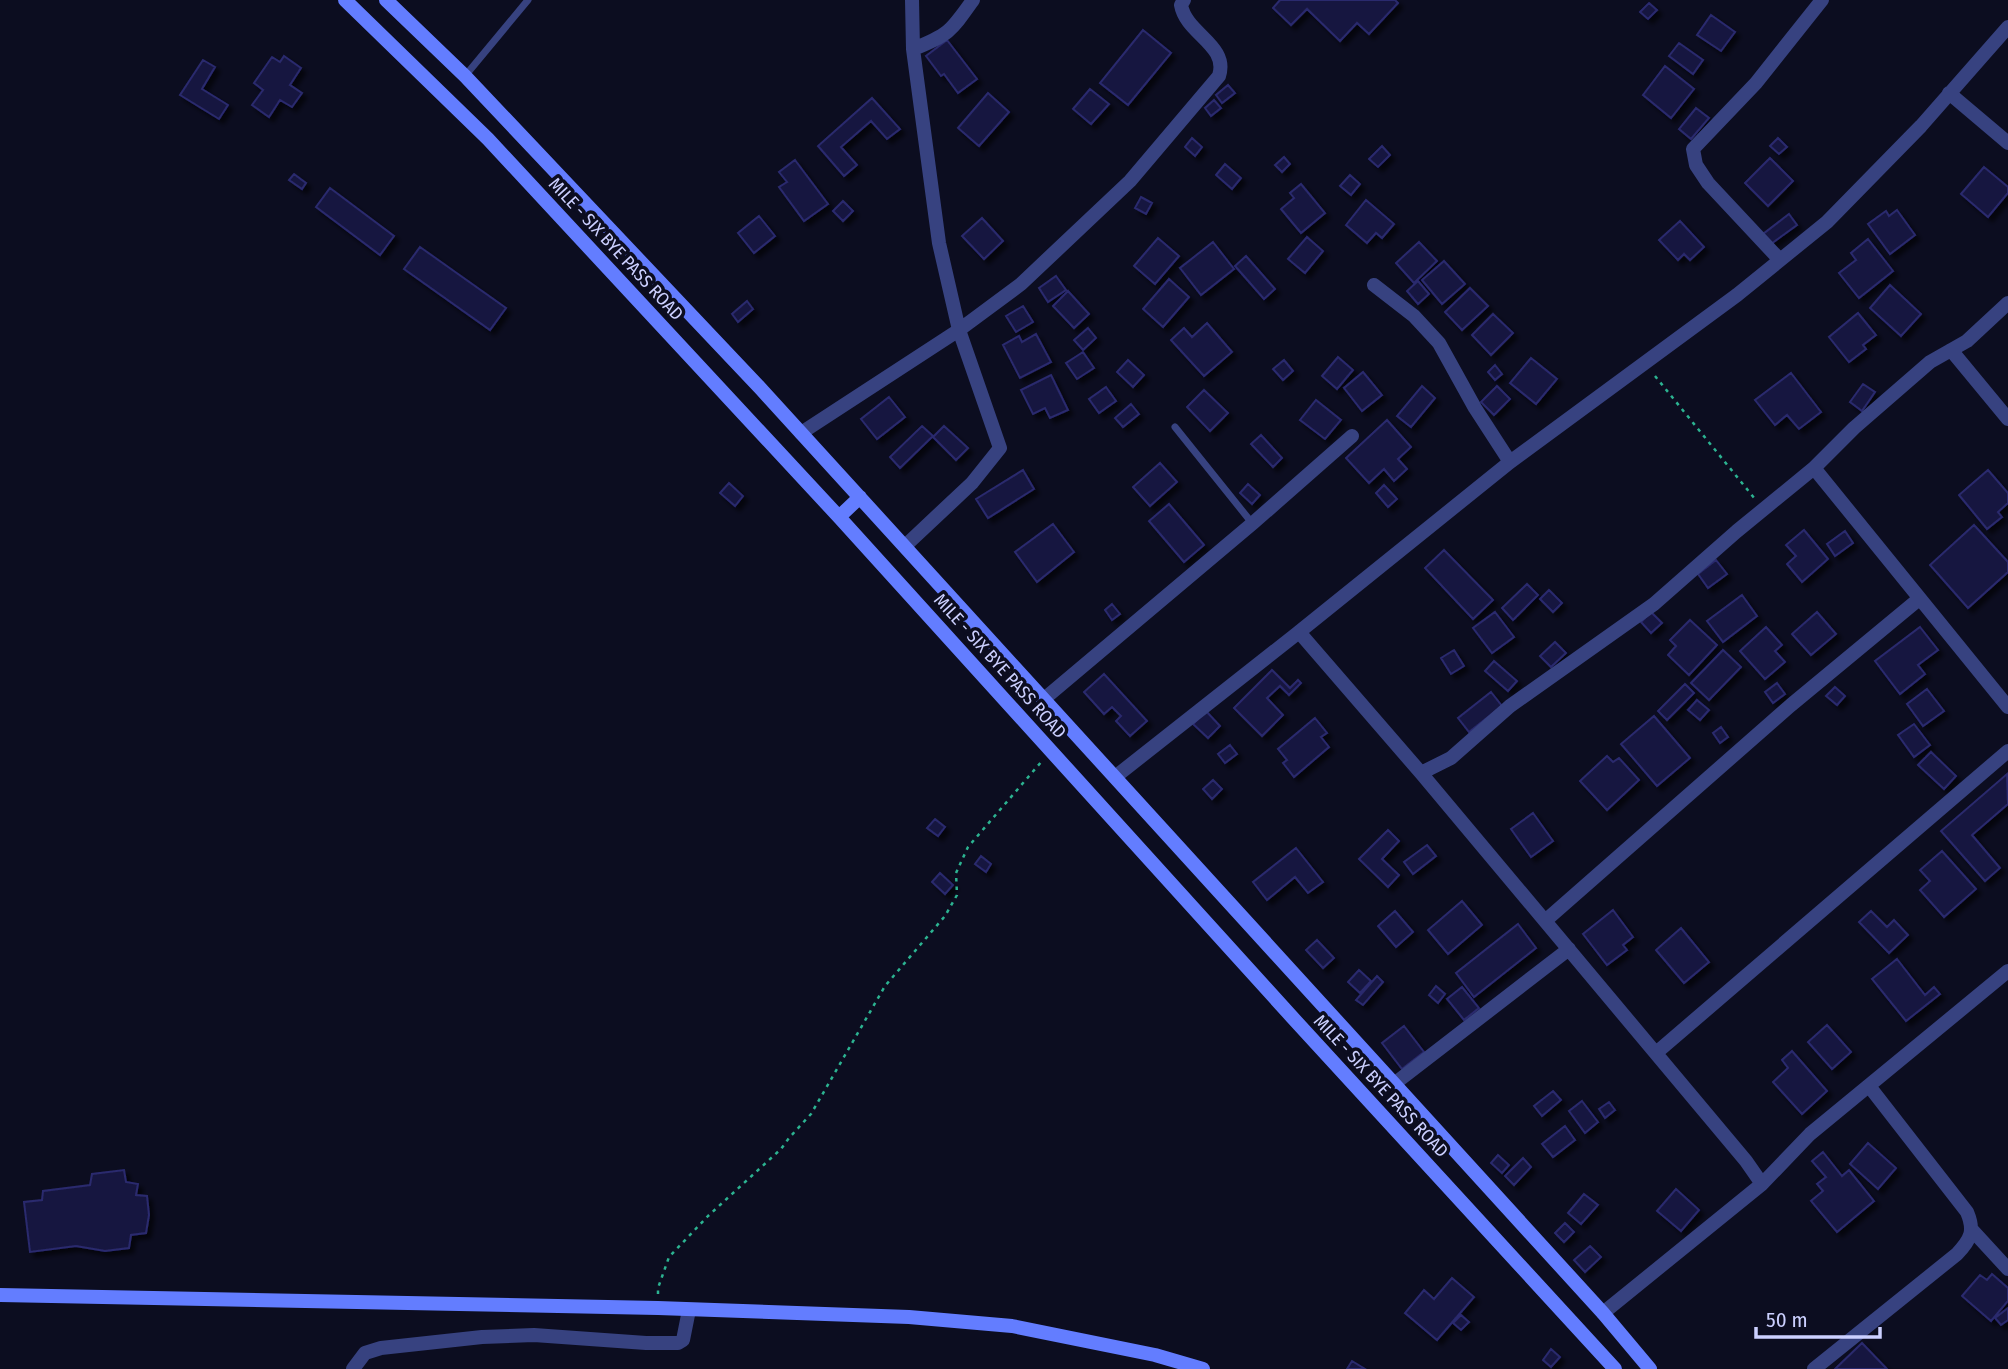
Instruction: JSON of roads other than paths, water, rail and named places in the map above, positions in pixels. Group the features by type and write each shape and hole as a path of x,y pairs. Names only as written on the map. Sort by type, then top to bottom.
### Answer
{"street":[{"name":"MILE - SIX BYE PASS ROAD","path":"345,0 488,139 839,517 1615,1369"},
{"path":"386,0 465,76 801,433 1603,1313 1650,1369"},
{"path":"905,546 972,483 1000,448 958,330 939,243 913,49 912,0"},
{"path":"913,49 940,39 953,29 972,0"},
{"path":"801,433 958,330 1021,284 1130,181 1219,76 1223,66 1221,58 1182,12 1181,5 1184,0"},
{"path":"1780,260 1708,183 1696,165 1693,149 1756,83 1822,0"},
{"path":"1115,777 1510,462 1737,295 1827,222 1921,126 2008,27"},
{"path":"1949,93 2008,143"},
{"path":"1374,285 1414,316 1439,343 1475,408 1510,462"},
{"path":"1421,773 1451,758 1510,706 1654,604 1814,468 1854,428 1930,362 1967,341 2008,303"},
{"path":"1951,350 2008,419"},
{"path":"1044,699 1352,436"},
{"path":"1814,468 2008,707"},
{"path":"839,517 860,497"},
{"path":"1545,921 1791,705 1919,599"},
{"path":"1299,632 1569,949 1746,1161 1762,1184"},
{"path":"1657,1054 2008,751"},
{"path":"1394,1084 1569,949"},
{"path":"1603,1313 1762,1184 1811,1134 2005,979"},
{"path":"1869,1086 1967,1212 1973,1231 2008,1269"},
{"path":"1814,1369 1957,1254 1969,1241 1973,1231"},
{"path":"0,1295 658,1308 909,1317 1012,1326 1155,1355 1203,1369"},
{"path":"353,1369 365,1353 381,1348 481,1337 534,1335 678,1343 683,1340 689,1310"}],"lane":[{"path":"465,76 527,0"},
{"path":"1175,426 1253,523"}]}
